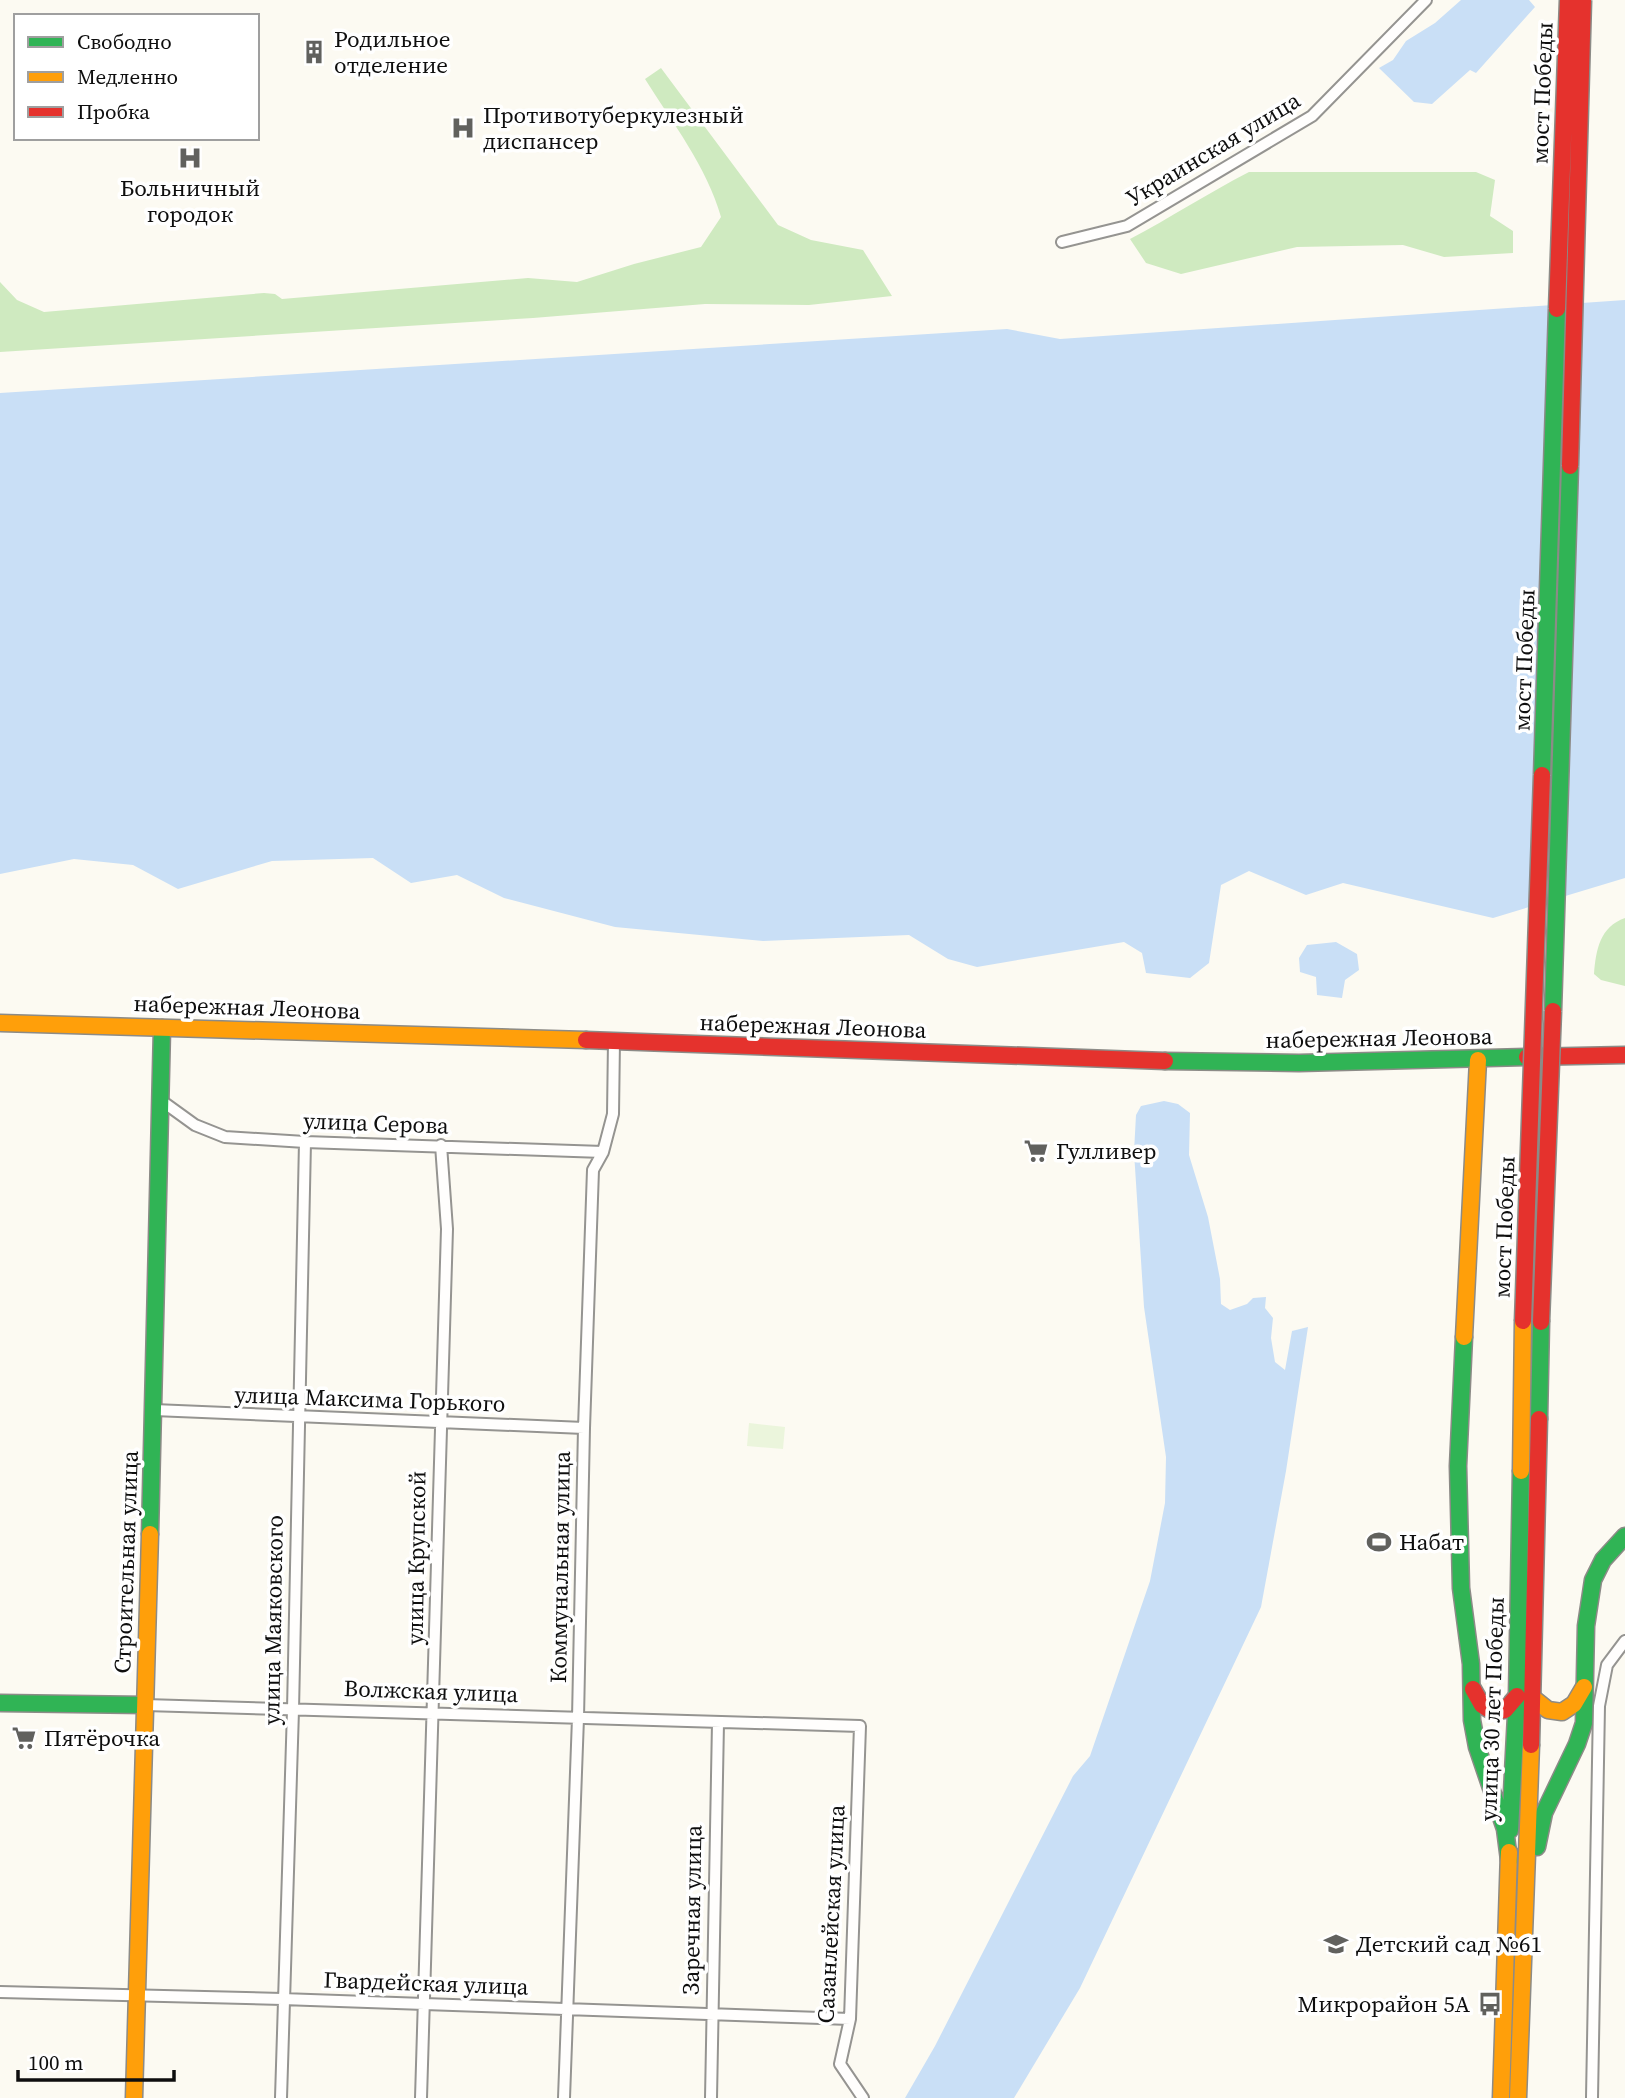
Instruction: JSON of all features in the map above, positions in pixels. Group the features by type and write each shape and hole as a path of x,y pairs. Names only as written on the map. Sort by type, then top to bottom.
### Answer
{"main road":[{"name":"мост Победы","path":"1523,1321 1567,0"},
{"path":"1518,2098 1525,1935 1525,1697 1560,832 1583,0"},
{"name":"набережная Леонова","path":"0,1023 614,1041 1076,1059 1299,1063 1625,1055"},
{"name":"Строительная улица","path":"134,2098 162,1028"},
{"name":"улица 30 лет Победы","path":"1478,1060 1458,1466 1461,1588 1471,1664 1472,1720 1477,1747 1505,1829 1508,1860"},
{"name":"улица 30 лет Победы","path":"1501,2098 1508,1860 1525,1697 1523,1321"},
{"path":"1525,1935 1532,1904 1542,1815 1578,1744 1584,1724 1590,1589 1596,1570 1625,1536"},
{"path":"1471,1682 1477,1700 1489,1711 1496,1713 1504,1712 1525,1697"},
{"path":"1525,1697 1558,1713 1574,1706 1584,1685"},
{"name":"Волжская улица","path":"0,1703 145,1705"}],"street":[{"name":"Украинская улица","path":"1062,242 1127,226 1312,116 1426,0"},
{"name":"Коммунальная улица","path":"564,2098 578,1718 593,1170 603,1152 613,1114 614,1041"},
{"name":"улица Серова","path":"159,1100 195,1125 225,1137 603,1152"},
{"name":"улица Маяковского","path":"281,2098 306,1142"},
{"name":"улица Крупской","path":"421,2098 447,1229 441,1146"},
{"name":"улица Максима Горького","path":"154,1410 584,1428"},
{"path":"1592,2098 1600,1706 1606,1665 1625,1642"},
{"name":"Волжская улица","path":"145,1705 860,1726"},
{"name":"Заречная улица","path":"711,2098 718,1723"},
{"name":"Сазанлейская улица","path":"860,1726 850,2019 840,2064 863,2098"},
{"name":"Гвардейская улица","path":"0,1992 282,1998 850,2019"}],"green space":[{"path":"661,68 778,225 811,240 863,250 892,296 809,305 705,304 533,318 0,352 0,282 17,300 44,312 264,293 275,294 282,299 528,278 577,282 701,247 721,217 698,163 645,79"},
{"path":"1249,172 1476,172 1495,180 1490,216 1513,231 1513,253 1444,257 1403,245 1297,247 1181,274 1146,263 1130,239"},
{"path":"1625,918 1625,986 1601,980 1594,974 1601,940 1610,927"},
{"path":"749,1423 785,1427 783,1449 747,1446"}],"water":[{"path":"1461,0 1529,0 1535,7 1476,73 1470,70 1432,104 1414,102 1379,68 1393,60 1406,41 1435,23"},
{"path":"1625,300 1625,878 1493,918 1343,883 1306,895 1249,871 1221,885 1209,963 1190,978 1146,973 1142,953 1124,942 977,967 948,959 909,935 763,941 615,927 504,898 457,875 411,883 373,858 272,861 178,889 133,865 74,859 0,874 0,393 1007,329 1060,339"},
{"path":"1336,942 1357,954 1359,970 1345,980 1342,998 1317,995 1316,977 1300,972 1299,958 1307,945"},
{"path":"1164,1101 1178,1104 1190,1113 1189,1155 1208,1217 1220,1279 1221,1304 1230,1310 1247,1304 1253,1298 1266,1297 1265,1308 1273,1318 1271,1338 1275,1362 1285,1370 1292,1331 1308,1327 1286,1471 1261,1607 1080,1988 1014,2098 905,2098 935,2046 1073,1776 1090,1756 1150,1581 1165,1503 1166,1457 1144,1307 1134,1152 1136,1115 1141,1106"}],"traffic: fast":[{"path":"1542,775 1557,309"},
{"path":"1553,1011 1570,466"},
{"path":"150,1534 162,1028"},
{"path":"1165,1061 1299,1063 1527,1057"},
{"path":"1539,1419 1541,1322"},
{"path":"1464,1337 1458,1466 1461,1588 1471,1664 1472,1720 1477,1747 1505,1829 1509,1860"},
{"path":"1510,1830 1517,1696 1521,1471"},
{"path":"1537,1847 1544,1813 1577,1744 1584,1723 1586,1626 1593,1580 1603,1560 1625,1536"},
{"path":"0,1703 145,1705"}],"traffic: slow":[{"path":"0,1023 586,1040"},
{"path":"1464,1337 1478,1060"},
{"path":"1521,1471 1523,1321"},
{"path":"134,2098 150,1534"},
{"path":"1533,1698 1548,1710 1562,1712 1574,1704 1584,1687"},
{"path":"1518,2098 1531,1745"},
{"path":"1501,2098 1509,1852"}],"traffic: jam":[{"path":"1557,309 1568,0"},
{"path":"1570,466 1583,0"},
{"path":"1523,1321 1542,775"},
{"path":"1541,1322 1553,1011"},
{"path":"586,1040 1165,1061"},
{"path":"1527,1057 1625,1055"},
{"path":"1531,1745 1539,1419"},
{"path":"1473,1689 1482,1705 1493,1712 1505,1710 1517,1696"}],"place":[{"name":"Родильное отделение","path":"314,52"},
{"name":"Противотуберкулезный диспансер","path":"463,128"},
{"name":"Больничный городок","path":"190,158"},
{"name":"Гулливер","path":"1036,1151"},
{"name":"Набат","path":"1379,1542"},
{"name":"Пятёрочка","path":"24,1738"},
{"name":"Детский сад №61","path":"1336,1944"},
{"name":"Микрорайон 5А","path":"1490,2004"}]}
